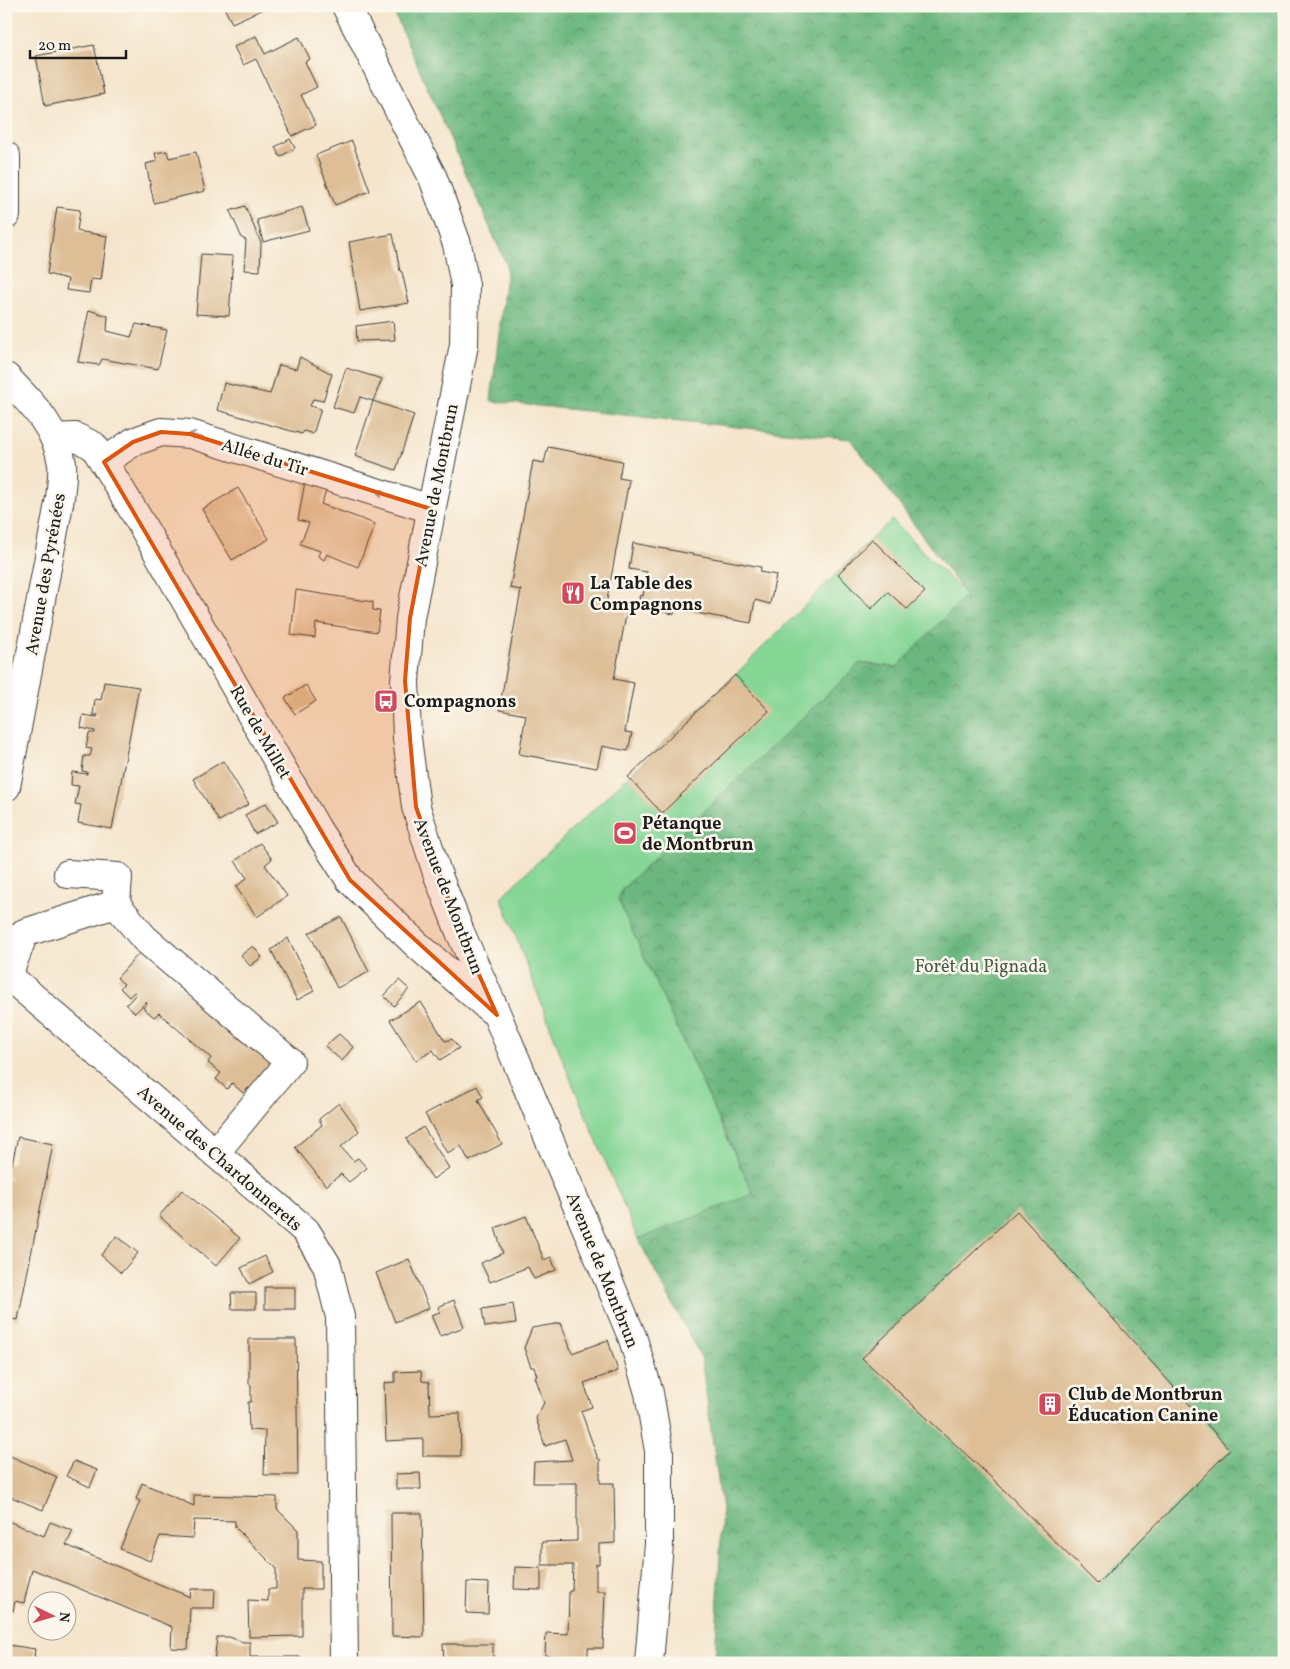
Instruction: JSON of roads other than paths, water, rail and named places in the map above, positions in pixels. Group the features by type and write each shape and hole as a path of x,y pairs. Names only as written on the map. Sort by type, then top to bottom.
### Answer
{"street":[{"name":"Avenue de Montbrun","path":"346,6 433,178 457,244 465,285 465,338 410,618 405,681 407,738 416,807 437,873 460,932 497,1015 633,1339 649,1393 659,1451 660,1484 658,1544 648,1663"},
{"path":"6,156 6,215"},
{"name":"Avenue des Pyrénées","path":"6,377 38,410 54,438 62,464 60,498 6,788"},
{"name":"Allée du Tir","path":"104,462 133,442 161,432 190,434 431,509"},
{"name":"Rue de Millet","path":"54,438 75,437 94,446 139,520 317,829 350,880 415,943 497,1015"},
{"path":"68,874 118,877 116,904 144,938 290,1062 215,1153"},
{"path":"7,975 24,933 116,904"},
{"name":"Avenue des Chardonnerets","path":"7,975 306,1231 327,1266 340,1317 344,1663"}],"place":[{"name":"La Table des Compagnons","path":"573,593"},
{"name":"Compagnons","path":"386,701"},
{"name":"Pétanque de Montbrun","path":"625,833"},
{"name":"Club de Montbrun Éducation Canine","path":"1050,1404"}],"park label":[{"name":"Forêt du Pignada","path":"981,966"}]}
